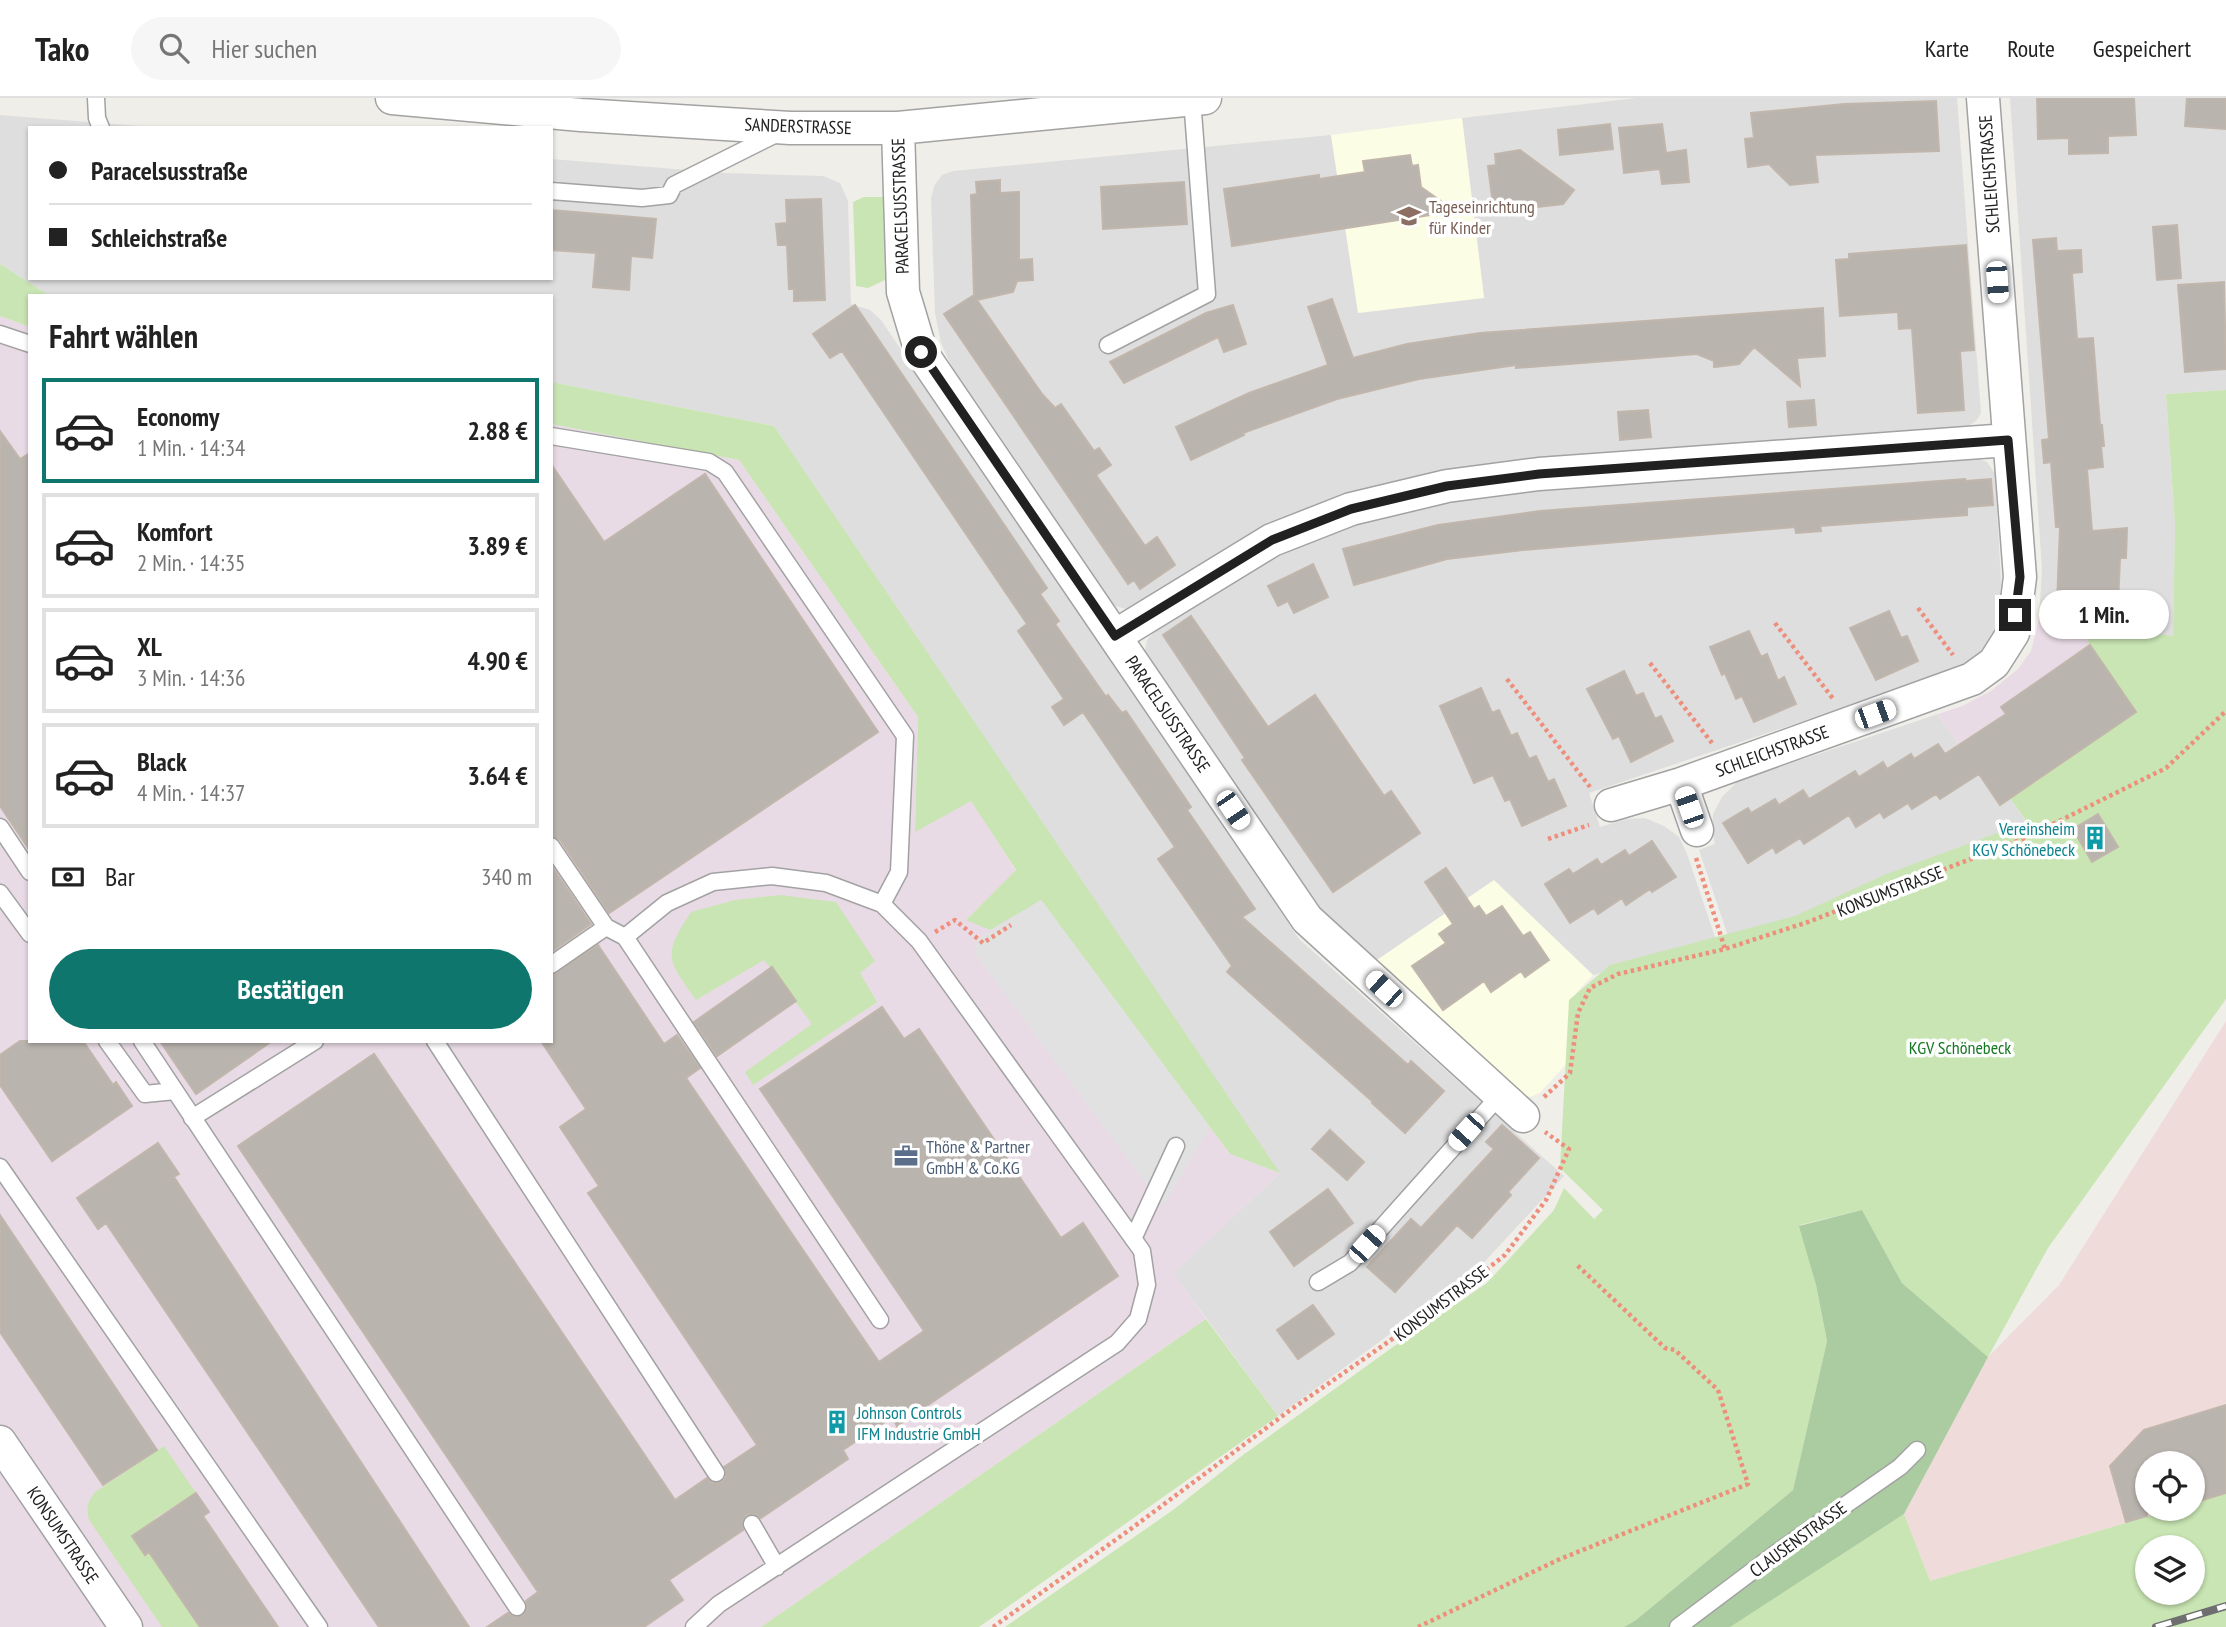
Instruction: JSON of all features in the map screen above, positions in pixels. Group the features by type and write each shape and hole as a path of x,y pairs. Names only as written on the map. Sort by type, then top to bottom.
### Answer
{"street":[{"name":"SANDERSTRASSE","path":"392,98 573,106 790,128 898,128 1058,105 1198,99"},
{"name":"SCHLEICHSTRASSE","path":"1611,805 1681,785 1972,679 1994,663 2013,633 2020,577 1983,98"},
{"name":"PARACELSUSSTRASSE","path":"898,128 903,292 921,352 1307,919 1523,1116"},
{"path":"1115,636 1272,540 1351,509 1447,486 1539,474 2008,440"},
{"path":"1681,785 1697,830"},
{"name":"KONSUMSTRASSE","path":"0,1442 126,1627"}],"lane":[{"path":"96,98 100,126"},
{"path":"1108,345 1207,294 1198,99"},
{"path":"553,191 642,198 670,195 674,185 790,128"},
{"path":"0,334 28,343"},
{"path":"553,436 709,462 725,472 905,736 899,872 882,904"},
{"path":"0,827 28,869"},
{"path":"553,849 606,927 625,936 880,1320"},
{"path":"625,936 667,903 713,882 772,876 827,883 882,904 919,941 1142,1251 1147,1284 1138,1319 1117,1343 719,1604 694,1627"},
{"path":"0,893 28,931"},
{"path":"553,964 606,927"},
{"path":"108,1043 145,1094 175,1091"},
{"path":"143,1043 517,1607"},
{"path":"192,1118 311,1043"},
{"path":"439,1043 716,1473"},
{"path":"1318,1282 1350,1263 1500,1095"},
{"path":"1133,1239 1176,1146"},
{"path":"0,1167 319,1627"},
{"name":"CLAUSENSTRASSE","path":"1678,1627 1775,1554 1900,1467 1917,1450"},
{"path":"752,1524 777,1567"}],"path":[{"path":"1918,608 1972,679"},
{"path":"1775,623 1850,722"},
{"path":"1650,663 1731,766"},
{"path":"1507,679 1598,797 1611,805 1606,819 1548,839"},
{"name":"KONSUMSTRASSE","path":"993,1627 1289,1411 1438,1307 1505,1255 1546,1200 1569,1149 1523,1116 1570,1073 1578,1013 1590,988 1618,974 1725,949 1808,922 2025,838 2166,768 2226,711"},
{"path":"1697,830 1692,847 1725,949"},
{"path":"919,941 955,920 983,943 1011,925"},
{"path":"1418,1627 1560,1559 1748,1484 1718,1390 1675,1350 1665,1348 1576,1264"}],"shaded area":[{"path":"1637,98 1957,98 1981,413 1977,420 1969,426 1533,459 1439,470 1364,489 1292,516 1227,547 1126,609 1115,606 1106,597 954,372 941,343 935,313 931,199 934,186 942,175 953,171 1331,135 1359,313 1484,297 1462,118"},
{"path":"2010,98 2226,98 2226,390 2166,394 2175,525 2173,637 2039,619 2042,569"},
{"path":"0,115 139,126 28,126 28,280 553,280 553,159 725,173 823,176 840,183 848,201 851,304 870,310 881,320 1299,939 1564,1176 1476,1271 1278,1416 1173,1273 1279,1174 774,426 553,382 553,294 47,294 0,264"},
{"name":"Tageseinrichtung für Kinder","path":"1462,118 1484,298 1358,313 1331,135"},
{"path":"0,316 28,326 28,1043 553,1043 553,424 739,460 918,717 915,831 971,800 1016,871 966,920 1041,900 1230,1154 1280,1173 1174,1273 1206,1319 761,1627 0,1627"},
{"path":"1975,458 1987,462 1995,474 2001,583 1998,629 1992,642 1977,657 1949,672 1589,793 1600,827 1627,819 1645,818 1664,826 1679,837 1717,943 1593,975 1494,881 1374,962 1324,917 1148,659 1145,650 1147,640 1155,631 1227,583 1296,548 1391,514 1487,496 1608,484"},
{"path":"2039,619 2091,626 2088,642 2136,712 2000,805 1938,714 1962,706 1991,691 2018,669 2031,651"},
{"path":"1938,714 2000,805 2010,798 2030,827 1804,916 1729,939 1699,850 1715,844 1713,814 1722,797 1738,781"},
{"path":"1494,880 1593,975 1576,993 1567,1063 1540,1093 1530,1097 1519,1093 1374,962"},
{"path":"1041,900 1210,1127 1163,1206 975,954 978,939"},
{"path":"2226,1021 2226,1493 2205,1499 2205,1451 2135,1451 2135,1520 1930,1581 1904,1514 1988,1357 2059,1285"}],"green space":[{"path":"864,197 883,197 885,280 868,288 856,286 853,202"},
{"path":"0,264 47,294 28,294 28,326 0,316"},
{"path":"553,382 774,426 1280,1173 1230,1154 1041,900 990,930 966,920 1016,870 971,801 915,832 918,717 739,460 553,424"},
{"name":"KGV Schönebeck","path":"2226,390 2226,999 2048,1248 1988,1357 1902,1283 1862,1210 1800,1225 1827,1341 1793,1490 1636,1620 1624,1627 1005,1627 1173,1510 1243,1455 1400,1342 1487,1283 1554,1210 1564,1188 1594,1219 1603,1210 1560,1168 1569,1000 1610,965 1795,916 1884,875 2027,822 2010,798 2136,712 2088,642 2091,626 2173,636 2175,525 2166,394"},
{"path":"780,895 836,902 875,961 860,973 877,1002 753,1085 745,1072 812,1024 764,960 696,1000 674,966 672,948 691,912 735,900"},
{"path":"1862,1210 1902,1283 1988,1357 1904,1514 1730,1627 1624,1627 1636,1620 1793,1490 1827,1341 1816,1285 1799,1226"},
{"path":"1206,1319 1278,1416 979,1627 761,1627"},
{"path":"164,1446 196,1493 155,1518 156,1520 132,1536 145,1555 149,1552 200,1627 162,1627 88,1516 89,1502 95,1492"},
{"path":"2226,1493 2226,1627 1727,1627 1904,1514 1930,1581 2135,1520 2205,1521 2205,1499"}],"building":[{"path":"2037,98 2134,98 2136,135 2108,136 2108,153 2069,154 2069,138 2038,139"},
{"path":"2187,98 2226,98 2226,129 2185,126"},
{"path":"1936,101 1939,151 1815,155 1818,182 1790,185 1769,164 1748,167 1745,139 1754,138 1751,113 1844,104"},
{"path":"1610,124 1613,149 1560,155 1558,130"},
{"path":"1662,124 1666,153 1686,150 1689,182 1662,184 1660,169 1624,173 1619,128"},
{"path":"1520,150 1574,190 1563,204 1494,212 1488,166 1496,165 1495,154"},
{"path":"1410,155 1412,166 1418,165 1421,187 1442,202 1430,215 1232,246 1224,189 1319,175 1319,179 1365,172 1363,161"},
{"path":"1000,180 1000,193 1019,192 1019,260 1032,259 1033,280 1017,281 1013,292 977,300 1042,394 1055,408 1061,404 1094,451 1099,448 1111,465 1096,475 1145,546 1157,537 1175,565 1140,589 1134,580 1128,584 944,314 974,295 971,195 977,194 976,182"},
{"path":"1184,182 1187,224 1103,229 1101,187"},
{"path":"821,199 825,300 794,301 794,289 789,289 787,245 778,245 776,224 787,223 786,200"},
{"path":"553,210 656,219 652,258 631,256 629,290 593,287 596,253 553,250"},
{"path":"2177,225 2181,278 2157,280 2153,227"},
{"path":"2056,238 2057,251 2081,250 2082,272 2072,273 2077,339 2093,338 2104,446 2101,446 2103,467 2087,469 2092,531 2127,528 2126,558 2120,558 2118,605 2057,604 2060,527 2056,527 2051,462 2044,463 2042,440 2049,439 2033,240"},
{"path":"1966,245 1974,350 1960,351 1964,410 1918,413 1912,328 1899,329 1898,312 1840,316 1836,260 1849,259 1849,254"},
{"path":"2224,282 2226,369 2185,372 2178,285"},
{"path":"1332,299 1353,358 1407,344 1480,333 1823,308 1825,356 1797,358 1800,386 1754,347 1739,364 1714,367 1714,361 1697,354 1516,368 1516,365 1419,379 1337,399 1243,433 1244,435 1191,460 1176,427 1249,393 1328,365 1308,307"},
{"path":"855,305 1047,588 1040,594 1059,621 1055,624 1106,697 1108,695 1122,713 1126,711 1191,807 1187,810 1255,909 1242,917 1408,1065 1411,1061 1444,1091 1405,1133 1227,972 1232,966 1158,859 1175,847 1083,712 1064,725 1052,707 1064,699 1018,631 1027,624 842,351 830,358 813,334"},
{"path":"1233,305 1246,344 1224,352 1218,337 1124,383 1110,362 1206,313"},
{"path":"1814,400 1816,425 1789,427 1787,402"},
{"path":"1648,410 1651,437 1620,440 1618,412"},
{"path":"0,431 20,459 28,454 28,848 0,806"},
{"path":"553,467 604,542 705,474 878,732 609,913 560,840 553,837"},
{"path":"1991,479 1993,505 1967,507 1967,515 1820,526 1821,531 1796,533 1795,527 1447,559 1354,585 1343,549 1438,525 1540,511"},
{"path":"1313,564 1328,597 1294,613 1288,601 1278,606 1268,586"},
{"path":"1889,611 1901,638 1907,636 1918,661 1876,680 1850,628"},
{"path":"1191,616 1268,727 1315,695 1384,796 1391,791 1420,833 1333,892 1242,760 1245,758 1163,635"},
{"path":"1749,631 1761,657 1767,654 1778,681 1784,677 1796,704 1754,722 1742,696 1736,699 1710,647"},
{"path":"2090,645 2136,712 2000,805 1979,774 1940,799 1936,794 1912,809 1908,803 1884,818 1880,812 1856,827 1849,815 1804,844 1800,838 1776,853 1773,847 1748,863 1723,823 1748,808 1751,813 1775,799 1779,805 1803,790 1809,799 1855,771 1859,777 1883,762 1887,769 1911,754 1914,759 1938,744 1945,754 2006,714 2001,707"},
{"path":"1624,671 1636,696 1643,693 1655,719 1661,716 1673,741 1631,762 1619,736 1613,739 1587,689"},
{"path":"1481,688 1492,713 1499,710 1511,736 1517,733 1529,759 1536,756 1548,782 1554,779 1566,806 1522,826 1510,799 1505,801 1493,775 1474,783 1440,706"},
{"name":"Vereinsheim KGV Schönebeck","path":"2098,814 2118,847 2092,862 2073,829"},
{"path":"1652,841 1676,877 1652,892 1650,889 1626,905 1622,898 1598,914 1594,908 1570,923 1545,884 1569,869 1573,874 1597,859 1601,865 1625,850 1629,856"},
{"path":"553,868 591,924 553,951"},
{"path":"1446,868 1474,909 1479,906 1486,916 1502,906 1523,936 1530,932 1549,960 1525,977 1521,971 1491,992 1484,981 1443,1010 1412,966 1446,943 1439,934 1453,924 1425,882"},
{"path":"598,945 664,1044 677,1035 700,1068 686,1078 879,1362 924,1331 760,1089 882,1007 904,1039 919,1029 1061,1238 1083,1223 1118,1276 897,1426 892,1417 843,1450 848,1459 761,1518 753,1514 746,1515 742,1523 743,1530 669,1580 683,1600 644,1627 487,1627 508,1613 517,1617 523,1615 527,1607 526,1601 538,1592 238,1146 374,1054 675,1500 707,1478 712,1483 721,1482 726,1477 724,1467 757,1445 588,1193 599,1186 560,1127 586,1109 542,1043 553,1043 553,974"},
{"path":"772,967 796,1001 717,1056 694,1022"},
{"path":"20,1041 84,1043 113,1085 116,1082 132,1106 52,1161 0,1085 0,1055"},
{"path":"161,1043 269,1043 196,1094"},
{"path":"1502,1125 1539,1158 1508,1192 1511,1195 1472,1238 1457,1225 1395,1292 1367,1267 1411,1219 1421,1228 1494,1149 1486,1142"},
{"path":"1330,1130 1364,1162 1347,1180 1312,1149"},
{"path":"158,1143 179,1174 174,1177 469,1627 379,1627 106,1223 98,1229 77,1198"},
{"path":"1328,1189 1353,1223 1294,1266 1270,1232"},
{"path":"0,1215 157,1450 103,1485 0,1332"},
{"path":"1313,1305 1334,1334 1298,1359 1277,1330"},
{"path":"2226,1405 2226,1493 2205,1499 2205,1451 2135,1451 2135,1519 2126,1522 2110,1466 2144,1430"},
{"path":"196,1493 209,1512 203,1516 278,1627 200,1627 149,1552 145,1555 132,1536"}],"railway":[{"path":"2156,1627 2226,1606"}],"place":[{"name":"Tageseinrichtung für Kinder","path":"1409,216"},
{"name":"Vereinsheim KGV Schönebeck","path":"2095,838"},
{"name":"Thöne & Partner GmbH & Co.KG","path":"906,1156"},
{"name":"Johnson Controls IFM Industrie GmbH","path":"837,1422"}],"route":[{"path":"921,352 1115,636 1272,540 1351,509 1447,486 1539,474 2008,440 2020,577 2015,615"}]}
